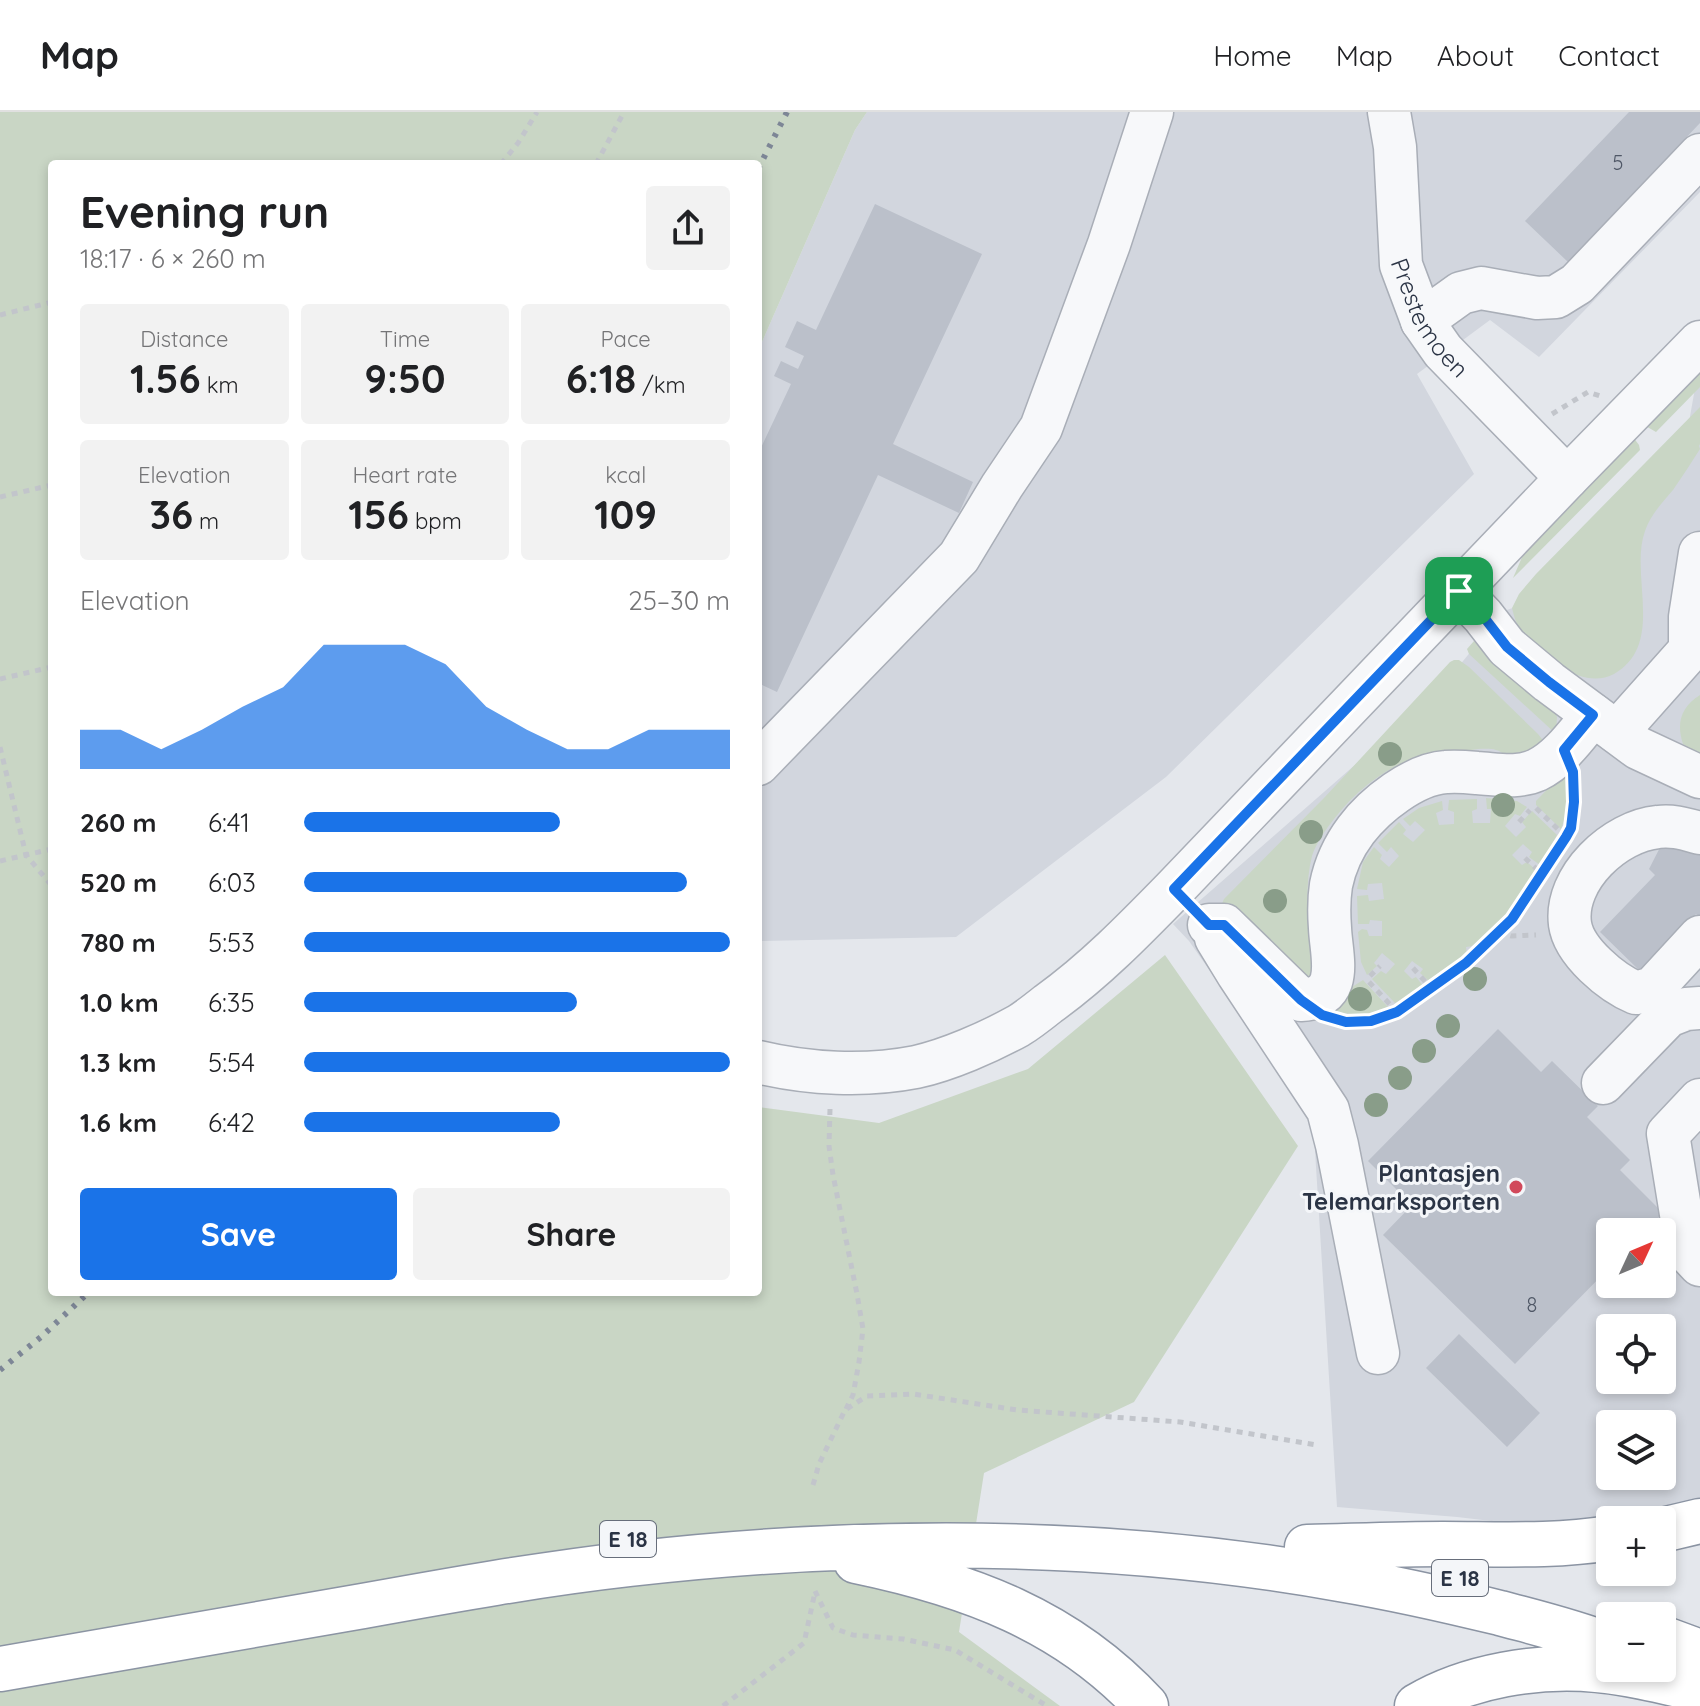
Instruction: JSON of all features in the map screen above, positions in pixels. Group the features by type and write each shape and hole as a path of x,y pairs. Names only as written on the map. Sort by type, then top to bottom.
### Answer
{"highway":[{"name":"E 18","path":"0,1644 484,1559 627,1539 929,1519 1059,1522 1226,1536 1307,1547 1458,1577 1596,1617"},
{"path":"1676,1527 1700,1521"},
{"name":"E 18","path":"1307,1547 1517,1546 1596,1540"},
{"name":"E 18","path":"0,1669 509,1581 628,1564 723,1555 928,1544 1062,1547 1226,1561 1387,1587 1532,1621 1596,1642"},
{"name":"E 18","path":"799,1550 929,1579 981,1595 1028,1615 1065,1637 1146,1706"},
{"path":"1676,1643 1700,1652"},
{"path":"1417,1706 1459,1686 1497,1675 1546,1670 1595,1670 1700,1687"},
{"path":"1676,1674 1700,1687"}],"street":[{"path":"762,760 959,557 1041,428 1109,244 1152,112"},
{"name":"Prestemoen","path":"1389,112 1395,147 1401,265 1422,321 1443,351 1567,478"},
{"path":"1422,321 1461,293 1481,288 1537,298 1556,297 1577,284 1700,155"},
{"path":"762,1063 836,1073 917,1066 965,1051 1018,1026 1067,990 1110,954 1174,889 1700,342"},
{"path":"1209,925 1224,925 1301,1000 1312,1000 1323,992 1331,982 1335,969 1330,928 1331,885 1340,855 1357,829 1379,805 1408,784 1444,772 1517,776 1538,770 1605,724 1697,647 1690,617 1700,553"},
{"path":"1459,591 1507,647 1549,682 1638,748 1700,777"},
{"path":"1700,833 1678,826 1654,827 1613,844 1586,871 1576,887 1569,910 1570,927 1582,950 1622,987 1636,993 1653,988 1700,937"},
{"path":"1174,889 1209,925 1328,1110 1378,1353"},
{"path":"1603,1083 1668,1016 1686,1009 1700,1008"},
{"path":"1700,1100 1668,1134 1687,1251 1700,1265"}],"path":[{"path":"504,160 537,112"},
{"path":"598,160 624,112"},
{"path":"0,315 48,303"},
{"path":"1527,437 1550,415 1588,392 1603,396"},
{"path":"0,497 48,486"},
{"path":"0,679 48,668"},
{"path":"0,747 26,855 48,881"},
{"path":"1558,849 1571,828 1574,802 1573,772 1564,750"},
{"path":"1531,803 1566,837"},
{"path":"0,861 48,850"},
{"path":"1301,1000 1322,1015 1346,1022 1371,1021 1397,1012 1466,963 1512,919 1542,874 1525,858"},
{"path":"1380,966 1366,979 1397,1012"},
{"path":"1413,968 1431,988"},
{"path":"813,1485 819,1464 853,1395 863,1329 833,1175 829,1146 830,1108"},
{"path":"845,1410 867,1396 913,1394 1017,1410 1180,1422 1317,1445"},
{"path":"723,1706 804,1643 815,1591 833,1628 853,1635 903,1639 955,1650 1047,1706"}],"shaded area":[{"path":"867,112 1700,112 1700,192 1539,357 1490,320 1417,374 1474,474 1166,777 956,937 762,941 762,342 855,130"},
{"path":"1700,369 1700,1506 1676,1512 1676,1506 1596,1506 1596,1523 1562,1529 1337,1507 1313,1118 1189,941 1173,924 1436,694 1504,611 1524,604 1685,445"}],"green space":[{"path":"0,112 867,112 855,130 762,342 762,160 48,160 48,1296 762,1296 762,1108 879,1123 1028,1069 1165,955 1298,1146 1134,1402 984,1473 959,1632 1060,1706 0,1706"},
{"path":"1700,369 1700,387 1656,432 1644,425"},
{"path":"1700,407 1700,449 1645,531 1641,549 1643,608 1639,645 1630,661 1608,677 1588,678 1562,668 1524,635 1516,623 1512,608 1519,594"},
{"path":"1633,437 1640,450 1513,578 1526,548"},
{"path":"1474,641 1555,712 1556,734 1469,654 1467,649"},
{"path":"1454,660 1469,667 1549,748 1512,759 1490,749 1430,754 1394,767 1348,803 1319,841 1309,871 1308,920 1315,985 1220,908 1224,899"},
{"path":"1700,695 1700,756 1683,744 1680,722 1684,710"},
{"path":"1562,774 1567,782 1568,796 1561,829 1536,805 1536,801"},
{"path":"1486,798 1517,801 1527,807 1520,816 1515,814 1505,826 1516,837 1526,827 1522,822 1532,811 1557,835 1540,865 1529,857 1532,852 1523,844 1512,855 1522,865 1527,862 1537,871 1499,925 1497,923 1480,942 1466,947 1467,955 1430,982 1420,973 1423,969 1412,961 1404,971 1412,979 1416,977 1424,987 1395,1003 1372,979 1381,971 1386,974 1395,964 1382,953 1374,963 1377,966 1367,975 1361,962 1358,932 1362,929 1367,930 1369,936 1382,936 1382,921 1370,920 1369,924 1358,924 1357,896 1368,895 1369,901 1384,899 1382,883 1368,884 1367,890 1357,889 1363,862 1374,847 1389,867 1399,856 1391,847 1387,852 1378,843 1399,822 1406,830 1403,834 1413,842 1425,830 1415,821 1410,826 1403,819 1419,808 1442,801 1443,810 1436,813 1439,825 1454,824 1454,812 1448,810 1449,800 1477,799 1477,809 1472,811 1473,823 1490,823 1491,809 1487,809"},
{"path":"1363,980 1388,1007 1364,1015 1339,1013 1334,1006"}],"building":[{"path":"1629,112 1700,112 1700,123 1568,262 1525,221"},
{"path":"875,204 982,254 893,444 973,482 959,513 878,475 777,692 762,685 762,446 791,384 774,376 781,361 798,369 804,356 785,347 797,321 816,330"},
{"path":"1669,830 1700,850 1700,918 1696,914 1643,974 1600,932 1655,875 1649,869"},
{"name":"Plantasjen Telemarksporten","path":"1498,1029 1541,1072 1552,1061 1598,1106 1587,1117 1630,1160 1620,1170 1663,1213 1658,1218 1596,1218 1596,1281 1515,1364 1383,1235 1412,1205 1368,1161"},
{"path":"1459,1334 1540,1413 1507,1447 1426,1368"}],"railway":[{"path":"762,161 787,112"},
{"path":"0,1370 85,1296"}],"place":[{"name":"Plantasjen Telemarksporten","path":"1516,1187"}],"route":[{"path":"1459,591 1507,647 1593,715 1564,750 1573,772 1571,828 1512,919 1466,963 1397,1012 1371,1021 1346,1022 1323,1015 1301,1000 1224,925 1209,925 1174,889 1459,591"}]}
